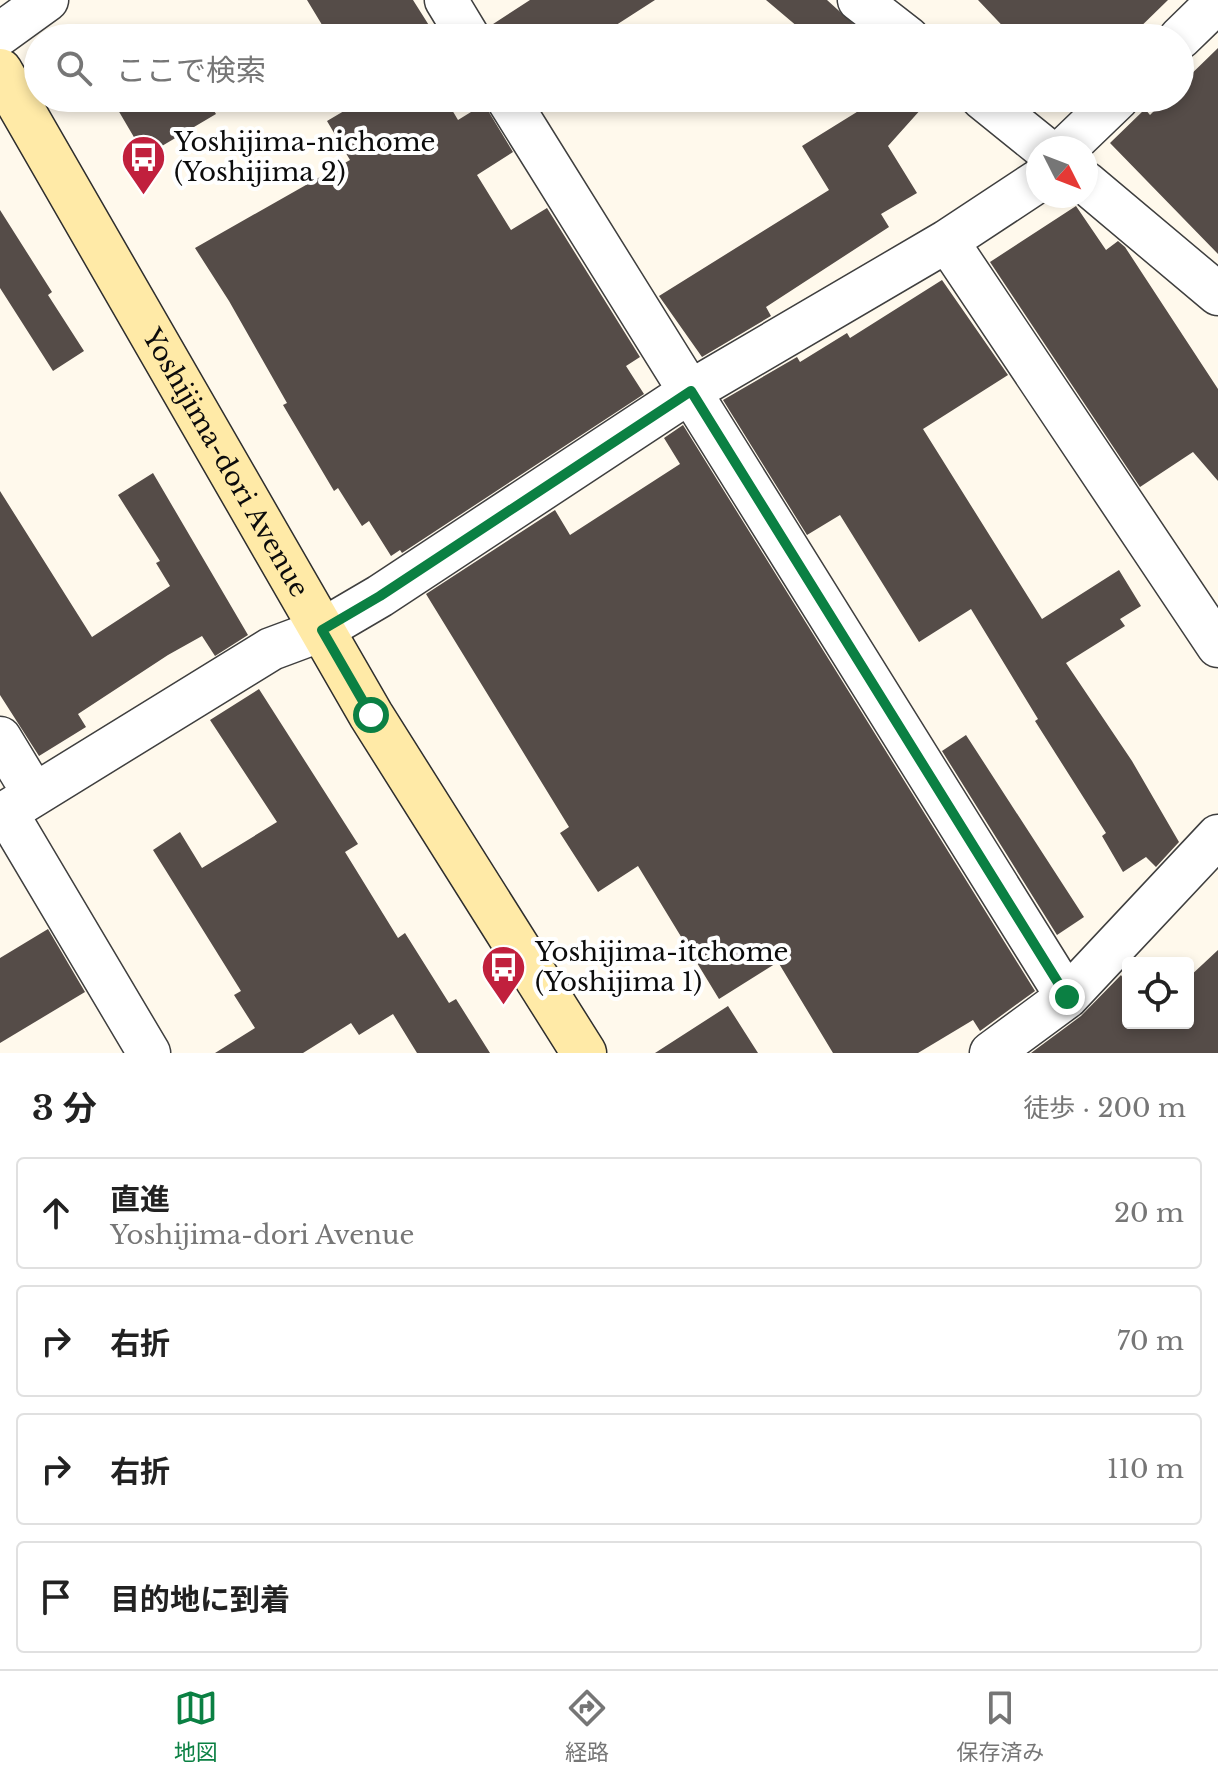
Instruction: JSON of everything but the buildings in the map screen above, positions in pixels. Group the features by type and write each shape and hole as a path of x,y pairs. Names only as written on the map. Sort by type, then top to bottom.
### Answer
{"street":[{"path":"0,34 47,0"},
{"path":"446,0 461,24"},
{"path":"1194,24 1218,1"},
{"path":"872,3 894,24"},
{"name":"Yoshijima-dori Avenue","path":"0,71 392,751 584,1053"},
{"path":"516,112 1067,997"},
{"path":"999,112 1029,136"},
{"path":"1078,136 1103,112"},
{"path":"14,808 271,649 322,630 380,596 691,391 947,241 1026,189"},
{"path":"1098,193 1218,294"},
{"path":"947,241 1218,646"},
{"path":"0,738 14,808 149,1053"},
{"path":"991,1053 1067,997 1218,836"}],"place":[{"name":"Yoshijima-nichome (Yoshijima 2)","path":"143,196"},
{"name":"Yoshijima-itchome (Yoshijima 1)","path":"504,1006"}],"route":[{"path":"371,715 322,630 380,596 691,391 1067,997"}]}
